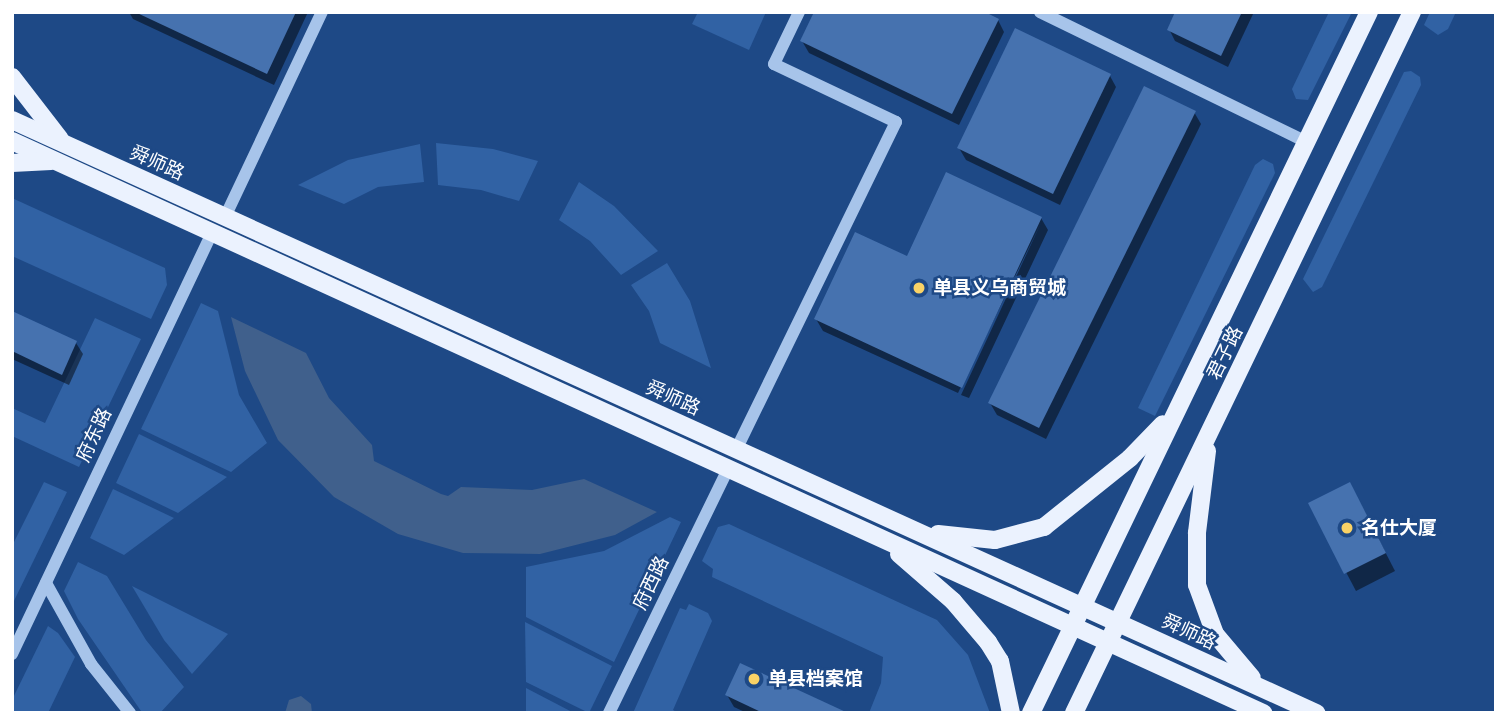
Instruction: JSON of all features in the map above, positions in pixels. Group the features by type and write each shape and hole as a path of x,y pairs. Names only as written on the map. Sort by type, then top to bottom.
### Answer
{"main road":[{"name":"君子路","path":"1031,713 1369,12"},
{"name":"君子路","path":"1074,713 1412,12"},
{"path":"12,77 64,144"},
{"name":"舜师路","path":"12,120 1316,713"},
{"path":"12,141 1263,713"},
{"path":"12,163 56,161"},
{"path":"904,525 969,539 995,540 1044,527 1130,458 1177,408"},
{"path":"1213,426 1197,533 1197,585 1202,607 1222,645 1248,676 1295,703"},
{"path":"870,534 914,566 988,642 1000,661 1011,713"}],"street":[{"path":"225,217 322,12"},
{"path":"736,450 896,122 774,64 799,12"},
{"path":"1040,12 1306,142"},
{"name":"府东路","path":"12,654 212,233"},
{"name":"府西路","path":"609,713 728,469"},
{"path":"46,583 91,664 130,713"}],"shaded area":[{"path":"698,12 766,12 749,50 692,24"},
{"path":"1329,12 1352,12 1308,100 1296,99 1292,89"},
{"path":"1430,12 1456,12 1448,29 1438,35 1424,25"},
{"path":"1411,71 1420,77 1421,85 1322,287 1313,292 1303,279 1404,72"},
{"path":"436,143 493,149 538,161 519,201 481,190 438,185"},
{"path":"420,144 424,182 378,187 344,204 298,185 348,160"},
{"path":"1263,159 1273,164 1275,173 1155,416 1138,408 1255,165"},
{"path":"579,182 614,206 658,251 621,275 590,241 559,220"},
{"path":"12,198 165,268 167,285 151,319 12,256"},
{"path":"667,263 690,301 711,368 660,343 649,311 631,285"},
{"path":"201,303 218,311 239,395 267,443 231,472 141,429"},
{"path":"231,317 306,353 329,398 372,445 374,461 441,494 448,496 461,487 532,490 584,479 657,512 615,535 540,554 463,553 398,534 334,497 278,440 245,371"},
{"path":"95,318 141,339 79,467 12,436 12,408 45,423"},
{"path":"139,434 227,477 178,513 116,483"},
{"path":"44,482 67,492 12,605 12,546"},
{"path":"113,489 174,518 124,555 90,538"},
{"path":"670,517 681,522 614,662 526,617 526,567 604,551"},
{"path":"729,524 937,620 968,655 990,713 869,713 881,683 883,657 712,577 713,569 702,561 718,527"},
{"path":"78,562 107,576 146,640 184,687 160,713 141,711 78,619 64,591"},
{"path":"132,586 228,634 192,674 164,640"},
{"path":"689,604 708,613 712,621 673,710 678,713 633,713 680,608 686,610"},
{"path":"525,622 612,666 589,713 526,682"},
{"path":"48,626 58,633 75,657 48,713 12,713 12,700"},
{"path":"526,688 574,713 526,713"},
{"path":"301,696 311,704 312,713 285,713 289,700"}],"building":[{"path":"135,12 296,12 267,74"},
{"path":"814,12 985,12 999,19 952,114 800,41"},
{"path":"1175,12 1242,12 1221,56 1167,30"},
{"path":"1015,28 1111,74 1053,194 957,148"},
{"path":"1144,86 1196,111 1039,428 988,403"},
{"name":"单县义乌商贸城","path":"946,172 1042,217 962,388 814,319 855,232 907,256"},
{"path":"12,311 77,341 62,375 12,351"},
{"name":"名仕大厦","path":"1350,482 1386,553 1344,574 1308,503"},
{"name":"单县档案馆","path":"740,663 848,713 763,713 725,695"}],"place":[{"name":"单县义乌商贸城","path":"919,288"},
{"name":"名仕大厦","path":"1347,528"},
{"name":"单县档案馆","path":"754,679"}]}
